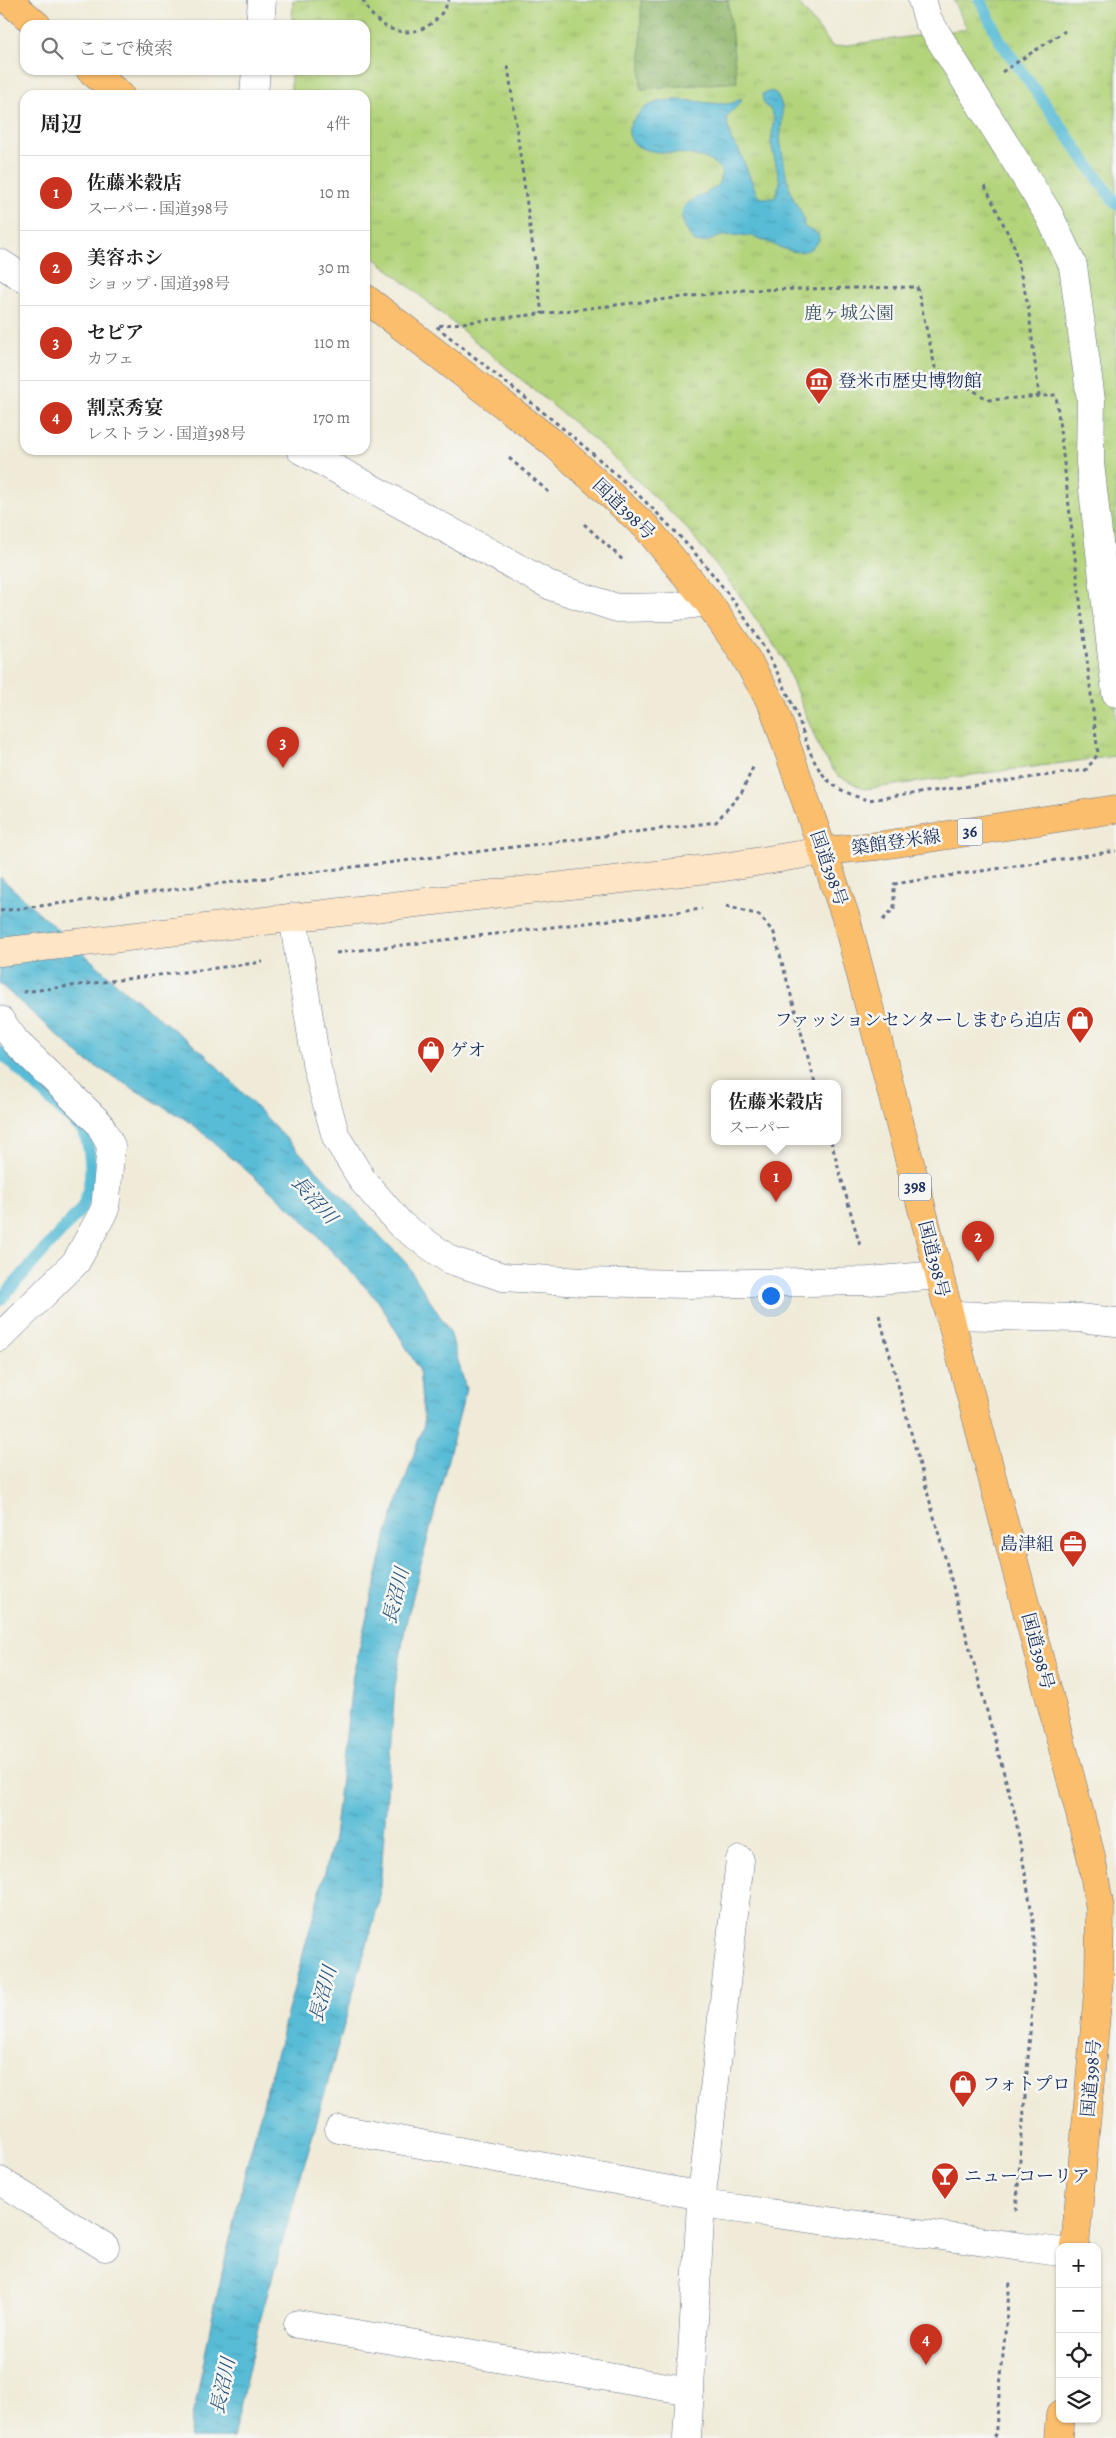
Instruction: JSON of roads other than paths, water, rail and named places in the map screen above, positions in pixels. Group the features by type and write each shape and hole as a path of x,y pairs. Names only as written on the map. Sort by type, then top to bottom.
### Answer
{"main road":[{"path":"8,0 31,20"},
{"path":"96,75 114,90"},
{"name":"国道398号","path":"370,302 553,443 646,528 708,602 743,652 773,706 846,918 1091,1856 1108,1909 1099,1980 1075,2243"},
{"name":"築館登米線","path":"823,851 877,846 1116,809"},
{"path":"1058,2438 1059,2423"}],"street":[{"path":"260,20 262,0"},
{"path":"922,0 928,20 1049,215 1073,266 1091,400 1090,463 1116,693"},
{"path":"254,90 256,75"},
{"path":"0,263 20,276"},
{"path":"309,455 553,587 617,608 672,607 708,602"},
{"path":"0,952 97,939 724,867 823,851"},
{"path":"293,917 317,1068 336,1137 363,1181 400,1225 450,1260 503,1277 583,1282 687,1284 869,1280 938,1275"},
{"path":"0,1020 16,1042 99,1123 112,1146 105,1209 76,1262 0,1337"},
{"path":"949,1316 1079,1318 1116,1322"},
{"path":"687,2438 701,2200 740,1860"},
{"path":"339,2129 701,2200 1013,2247 1056,2252"},
{"path":"0,2181 105,2247"},
{"path":"298,2324 690,2391"}],"water":[{"path":"772,91 781,102 780,139 790,189 802,213 804,227 818,234 819,240 812,248 796,252 751,236 726,236 700,243 693,241 685,227 682,217 683,210 687,204 718,185 722,172 713,162 701,157 646,150 636,145 629,134 631,124 645,108 655,103 678,100 726,104 733,103 741,98 742,101 726,117 731,140 739,150 757,195 762,198 775,198 780,182 771,143 774,117 770,109 764,105 762,94"},
{"name":"長沼川","path":"0,877 125,991 206,1055 406,1263 450,1332 466,1389 406,1623 395,1686 379,1902 257,2331 233,2438 189,2438 212,2318 246,2168 334,1838 353,1674 387,1533 424,1424 419,1369 379,1302 296,1213 191,1123 85,1060 0,984"}],"waterway":[{"path":"980,0 1000,41 1116,204"},
{"path":"0,1052 84,1132 90,1161 90,1180 82,1208 0,1300"}],"place":[{"name":"登米市歴史博物館","path":"819,405"},
{"name":"セピア","path":"283,768"},
{"name":"ファッションセンターしまむら迫店","path":"1080,1044"},
{"name":"ゲオ","path":"431,1074"},
{"name":"佐藤米穀店","path":"776,1202"},
{"name":"美容ホシ","path":"978,1262"},
{"name":"島津組","path":"1073,1568"},
{"name":"フォトプロ","path":"963,2108"},
{"name":"ニューコーリア","path":"945,2200"},
{"name":"割烹秀宴","path":"926,2365"}],"park label":[{"name":"鹿ヶ城公園","path":"849,313"}]}
